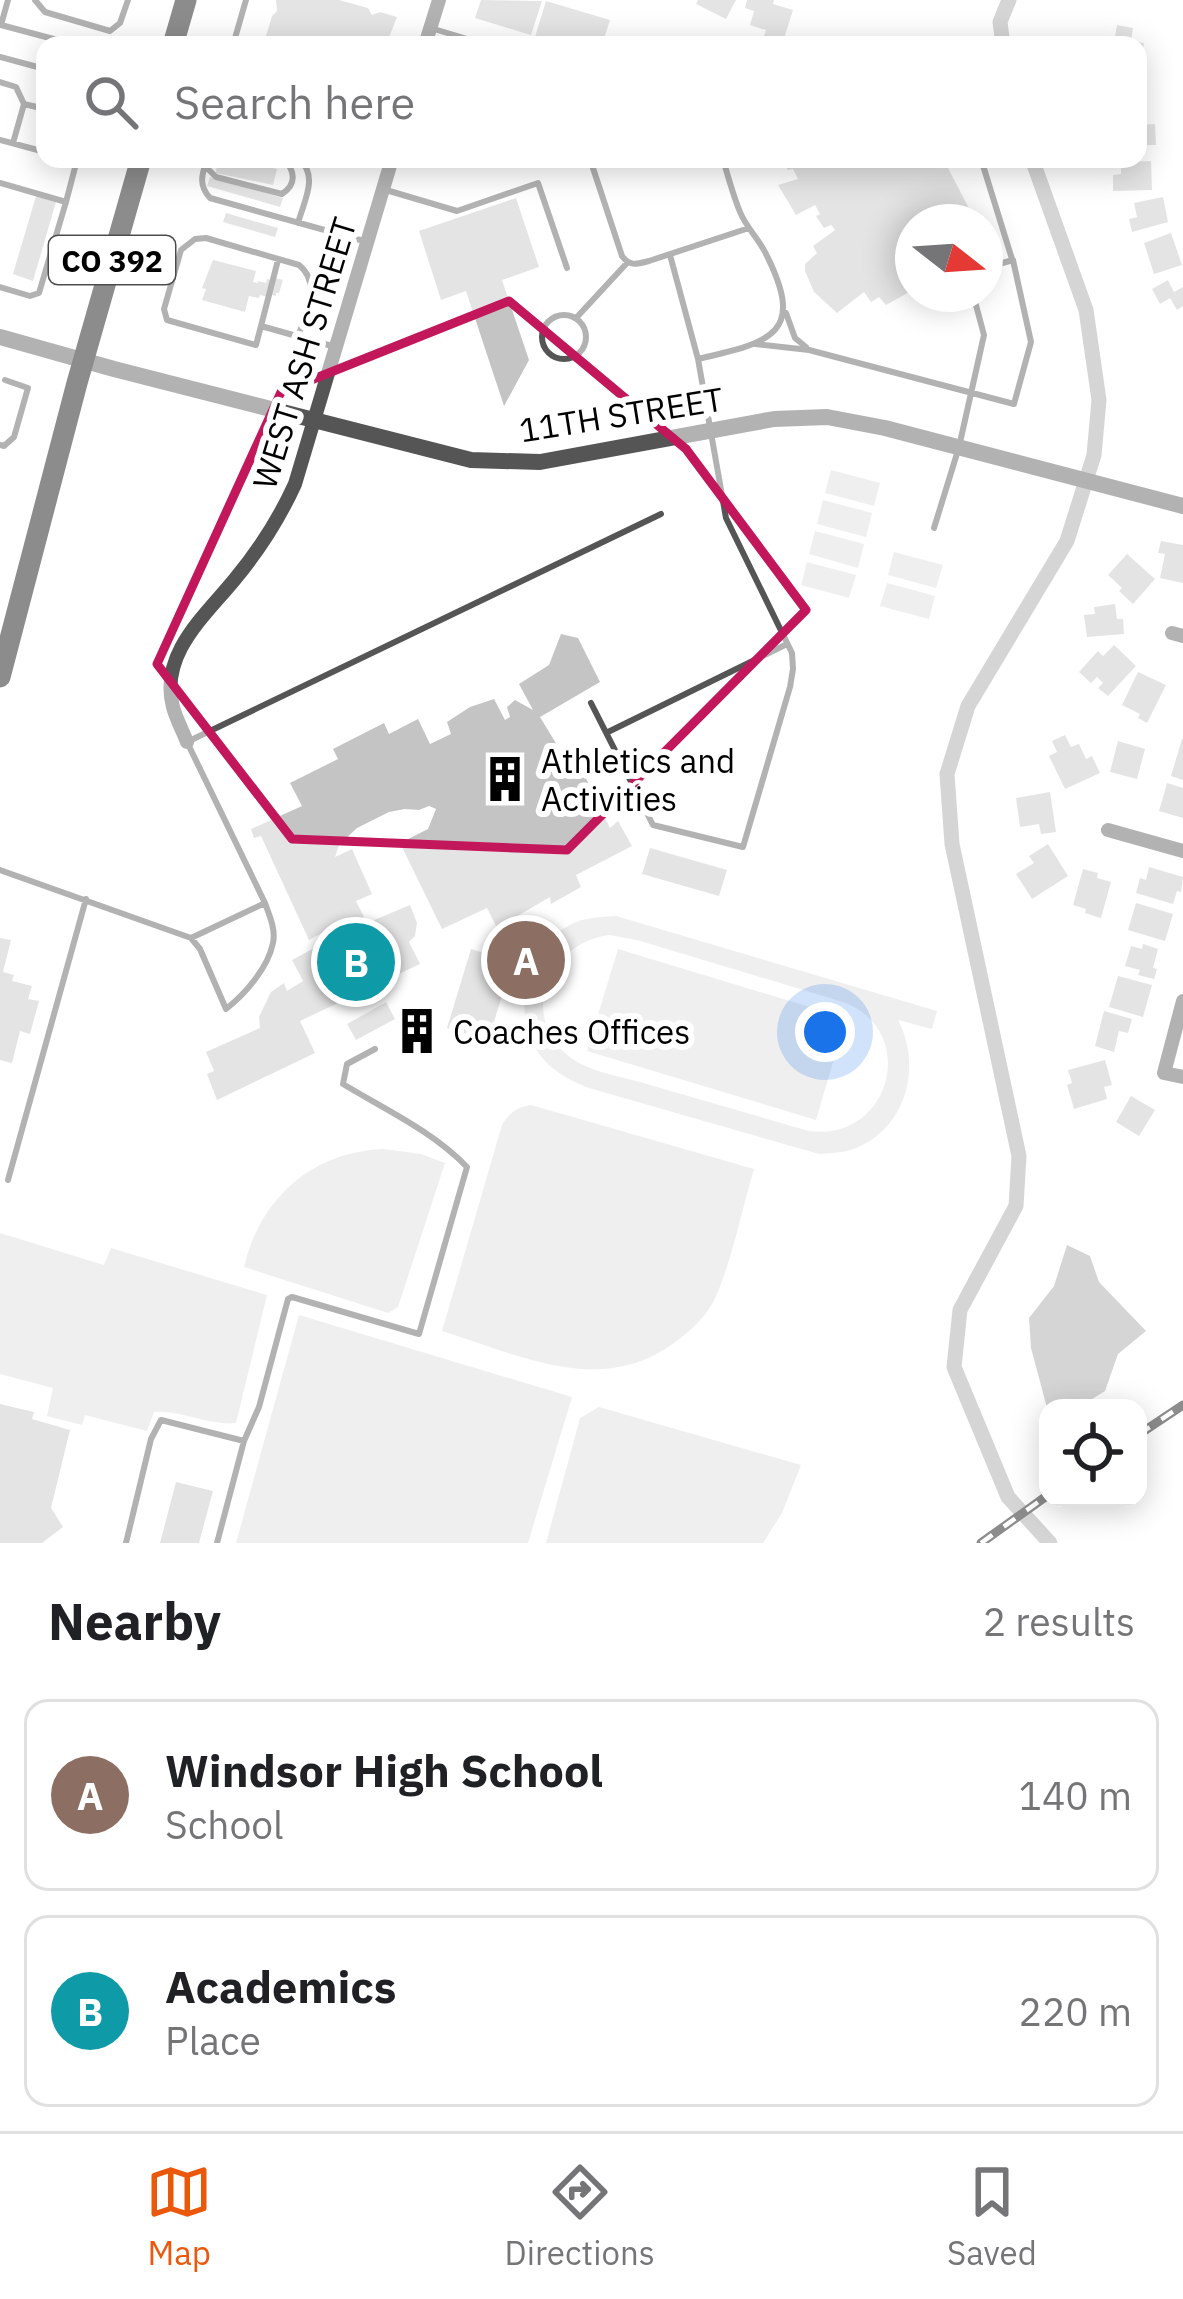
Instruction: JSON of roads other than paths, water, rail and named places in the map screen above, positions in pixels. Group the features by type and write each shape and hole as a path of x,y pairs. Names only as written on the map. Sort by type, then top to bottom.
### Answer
{"main road":[{"path":"176,36 186,0"},
{"name":"CO 392","path":"2,662 138,168"}],"street":[{"path":"428,36 439,0"},
{"name":"WEST ASH STREET","path":"187,742 172,705 171,685 182,644 272,530 295,484 389,168"},
{"name":"11TH STREET","path":"0,337 435,453 540,462 774,418 827,417 1183,506"},
{"path":"1108,830 1183,851"},
{"path":"1183,1001 1164,1073 1183,1077"}],"lane":[{"path":"8,0 1,27 38,36"},
{"path":"35,0 45,12 110,31 120,23 128,0"},
{"path":"236,36 246,0"},
{"path":"430,28 457,36"},
{"path":"0,57 36,67"},
{"path":"0,82 16,87 24,104 13,143"},
{"path":"24,104 36,107"},
{"path":"0,140 36,149"},
{"path":"0,287 30,296 39,293 73,168"},
{"path":"205,168 202,187 210,198 367,242"},
{"path":"208,168 216,177 278,194 291,188 291,168"},
{"path":"298,223 310,176 306,168"},
{"path":"593,168 622,256 634,265 749,228"},
{"path":"726,168 740,214 764,249 795,338 809,350"},
{"path":"755,344 809,350 1014,404 1030,342 1013,260 984,168"},
{"path":"383,189 457,211 538,182 567,268"},
{"path":"0,183 66,202"},
{"path":"278,258 256,345 167,320 164,309 181,250 194,239 206,238 278,258 306,271 311,295 298,337"},
{"path":"592,704 653,825 743,848 792,679 792,653 726,518 698,359 670,255"},
{"path":"1003,263 1013,260"},
{"path":"576,317 627,262"},
{"path":"698,359 755,344 772,333 785,311"},
{"path":"934,528 985,335 978,312"},
{"path":"563,314 576,317 587,336 582,350 569,358 554,357 542,338 545,325 563,314"},
{"path":"261,326 336,347"},
{"path":"0,445 14,437 28,388 5,380"},
{"path":"0,869 191,938 226,1009 241,997 262,966 274,929 187,742 661,514"},
{"path":"608,732 787,644"},
{"path":"8,1180 86,899"},
{"path":"191,938 265,903"},
{"path":"218,1543 288,1299 419,1334 466,1167 422,1129 344,1084 347,1064 375,1048"},
{"path":"126,1543 161,1420 244,1441"}],"waterway":[{"path":"1002,36 1000,22 1009,0"},
{"path":"1035,168 1086,310 1099,400 1094,455 1067,541 968,706 947,774 952,844 1019,1156 1016,1206 960,1310 954,1367 1008,1497 1050,1543"}],"railway":[{"path":"1147,1429 1183,1405"},
{"path":"981,1543 1039,1501"}],"place":[{"name":"Athletics and Activities","path":"505,779"},
{"name":"Windsor High School","path":"526,960"},
{"name":"Academics","path":"356,962"},
{"name":"Coaches Offices","path":"417,1031"}]}
